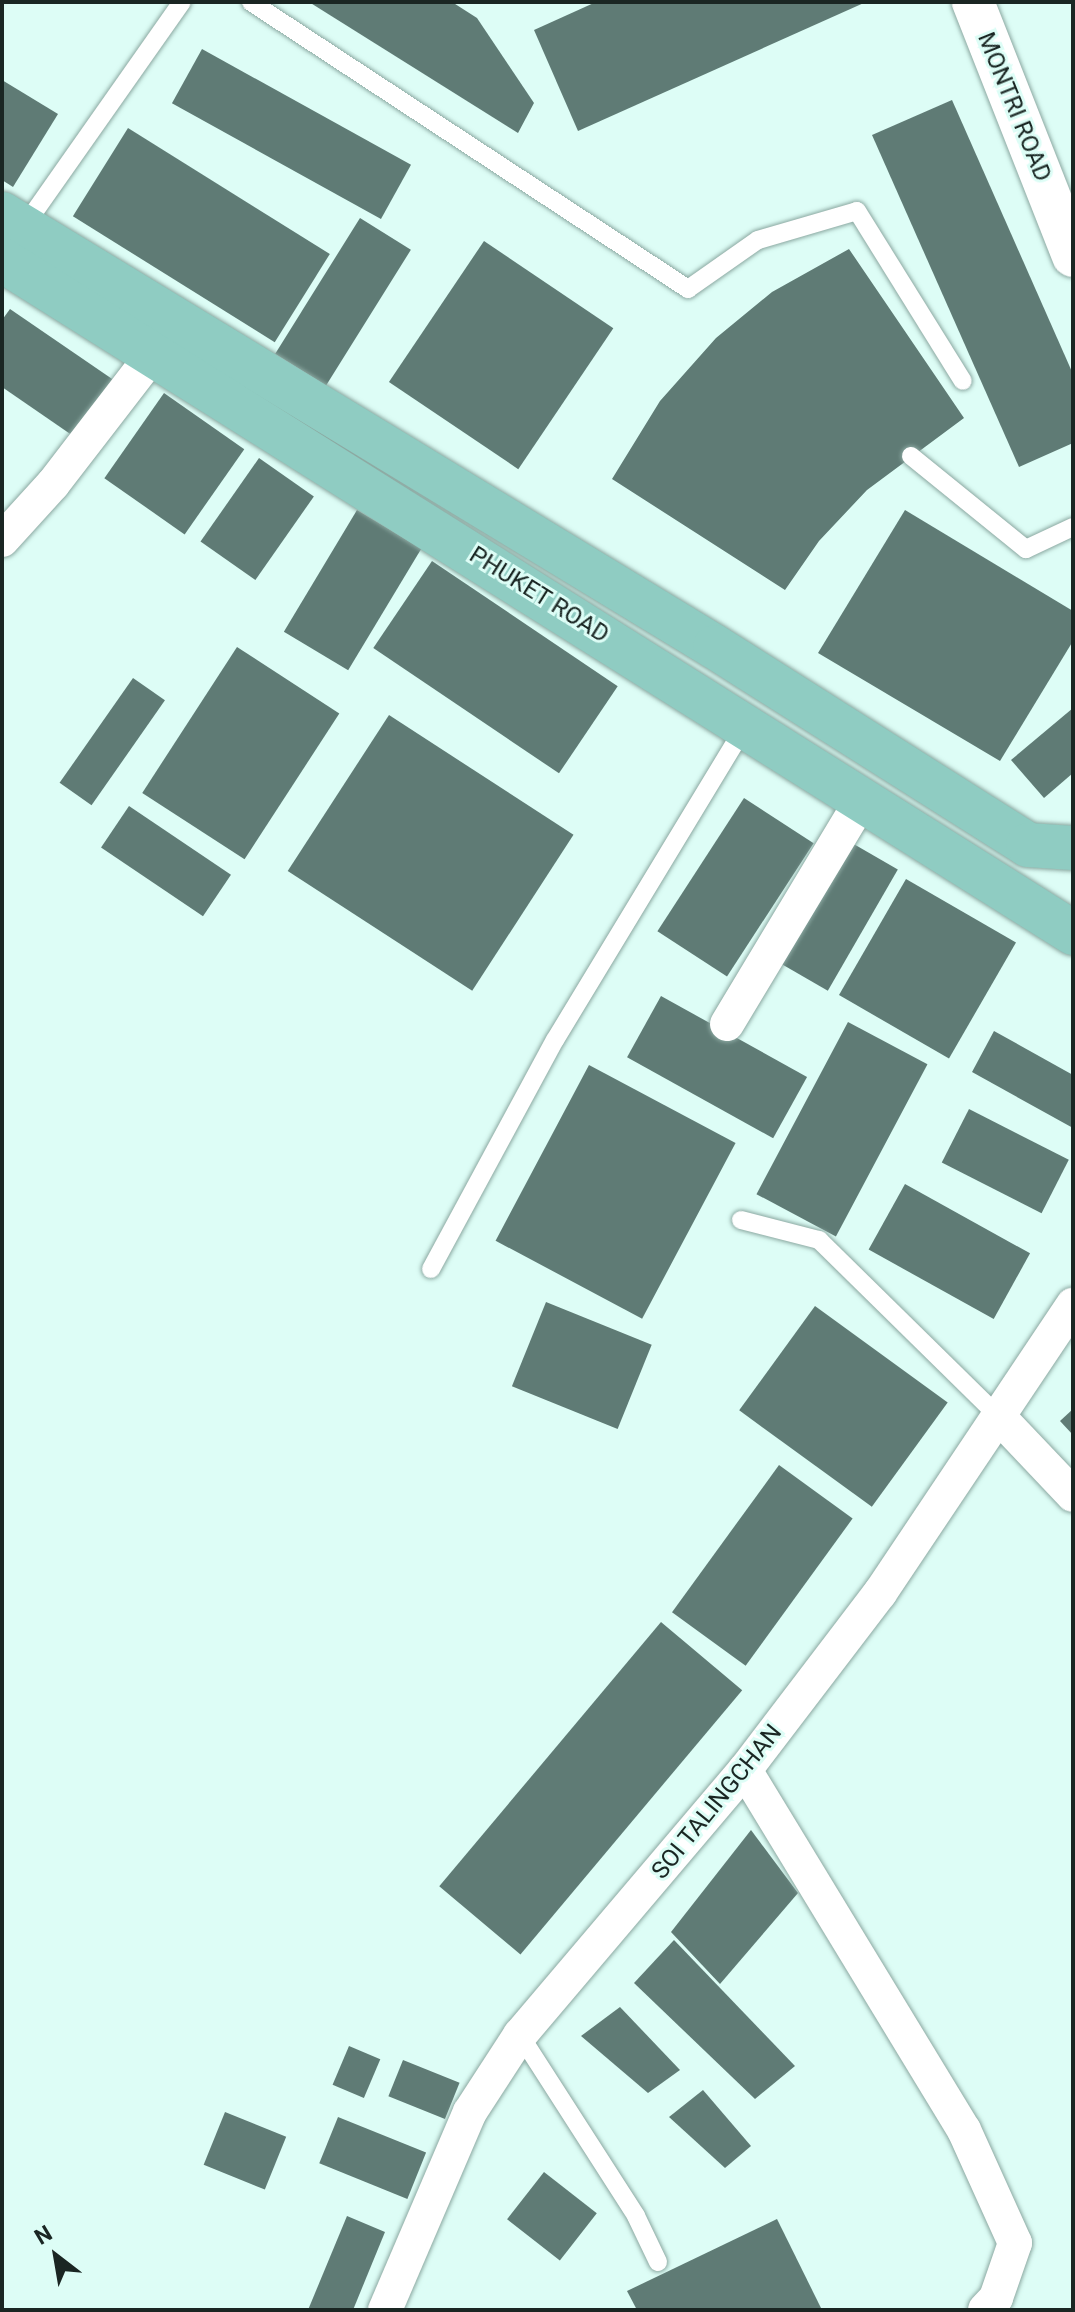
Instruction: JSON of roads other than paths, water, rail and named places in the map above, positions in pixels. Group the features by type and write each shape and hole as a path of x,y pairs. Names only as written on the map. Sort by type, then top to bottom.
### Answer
{"main road":[{"name":"PHUKET ROAD","path":"7,240 164,338 478,557 1073,933"},
{"name":"PHUKET ROAD","path":"164,338 502,519 715,647 1028,845 1073,848"},
{"path":"478,557 502,519"},
{"path":"690,689 715,647"},
{"path":"1028,845 1073,828"}],"street":[{"name":"MONTRI ROAD","path":"973,2 1073,256"},
{"path":"2,540 53,484 164,338"},
{"path":"727,1024 861,801"},
{"name":"SOI TALINGCHAN","path":"385,2310 470,2112 520,2035 745,1770 880,1593 1073,1305"},
{"path":"1000,1418 1073,1495"},
{"path":"745,1770 964,2130 1015,2243 996,2298 985,2310"}],"lane":[{"path":"7,240 182,2"},
{"path":"251,2 688,289 758,240 857,211 963,381"},
{"path":"911,456 1026,549 1073,527"},
{"path":"431,1269 555,1040 746,724"},
{"path":"741,1220 819,1240 1000,1418"},
{"path":"520,2035 636,2216 658,2262"}]}
